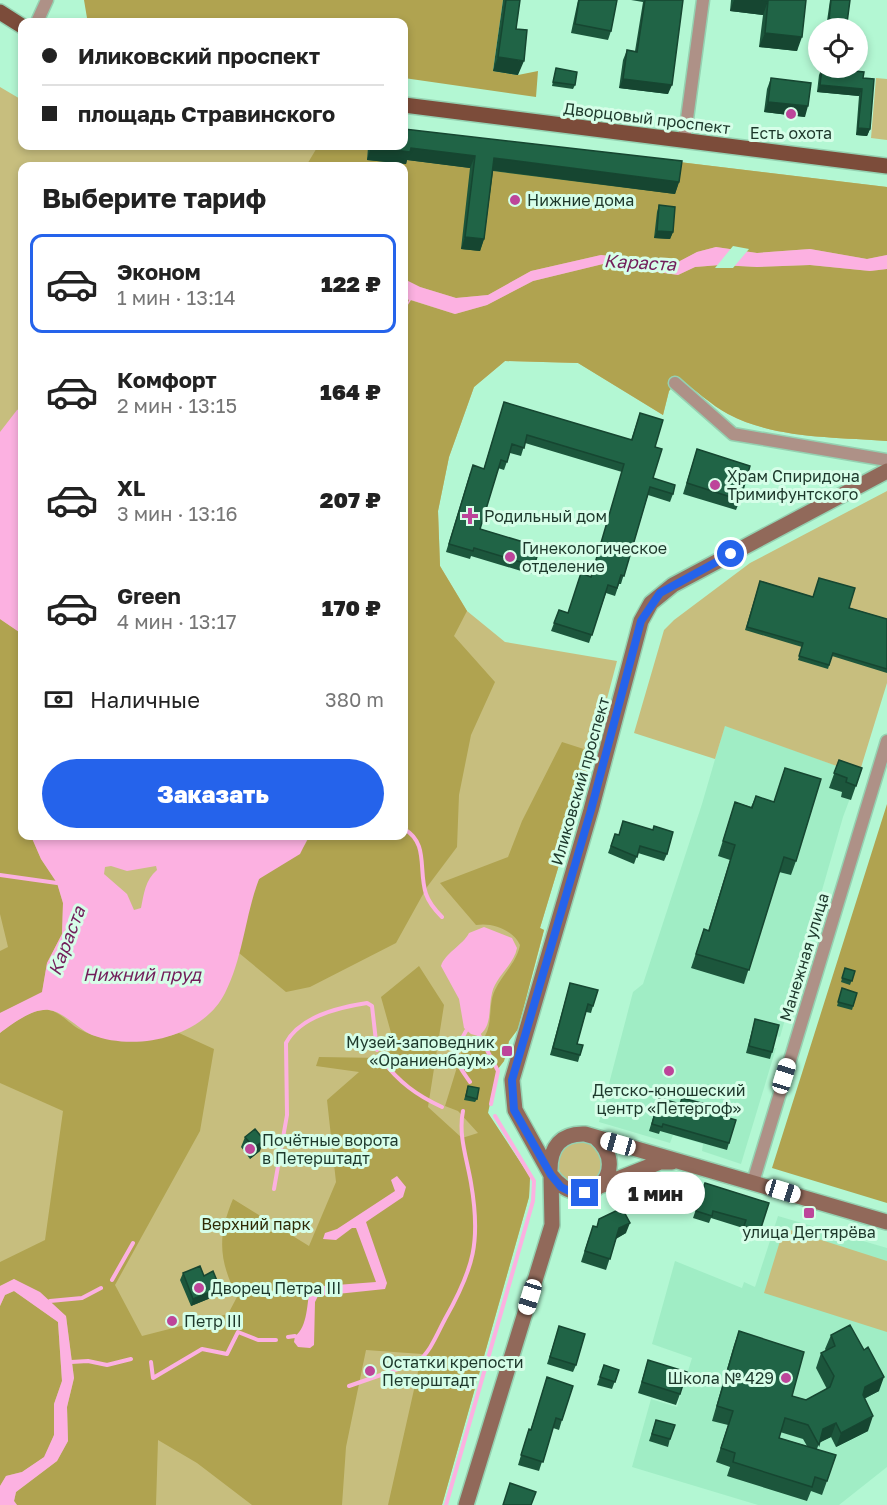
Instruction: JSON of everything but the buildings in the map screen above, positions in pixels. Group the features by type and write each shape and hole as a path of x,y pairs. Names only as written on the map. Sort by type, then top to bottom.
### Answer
{"main road":[{"path":"0,12 18,23"},
{"name":"Дворцовый проспект","path":"408,106 887,166"},
{"name":"Иликовский проспект","path":"552,1226 551,1172 514,1110 512,1080 591,810 641,621 651,603 673,585 887,471"},
{"path":"684,1162 660,1162 585,1193 573,1193 561,1187 551,1172 550,1159 557,1143 575,1133 684,1162 887,1222"},
{"path":"590,1136 608,1154 610,1166 599,1187"},
{"name":"Иликовский проспект","path":"466,1505 552,1226 566,1203 599,1187"}],"street":[{"path":"39,18 47,0"},
{"path":"684,141 703,0"},
{"path":"675,383 733,434 887,460"},
{"name":"Манежная улица","path":"753,1182 887,741"}],"shaded area":[{"path":"725,725 859,774 843,817 780,1037 776,1036 773,1048 776,1048 741,1164 702,1151 703,1144 673,1135 670,1143 599,1122 633,992 643,984 702,804"},
{"name":"Школа № 429","path":"778,1216 887,1248 887,1467 839,1505 758,1505 632,1467 651,1399 677,1407 692,1358 652,1344 675,1261 742,1288 744,1282 755,1287"}],"green space":[{"path":"84,0 503,0 493,71 518,75 538,71 536,97 408,79 408,18 87,18"},
{"path":"876,78 887,79 887,140 871,138"},
{"name":"Верхний парк","path":"0,87 18,98 18,150 408,150 408,146 679,162 887,187 887,441 806,435 765,428 728,414 679,379 669,391 663,415 578,363 505,361 474,387 449,457 438,511 440,566 467,611 505,642 617,661 593,752 540,928 544,930 518,1029 509,1041 504,1061 497,1070 488,1109 488,1113 530,1177 529,1197 442,1505 0,1505"},
{"path":"316,150 368,150 367,160 386,162 308,162"},
{"path":"406,160 511,173 679,162 887,187 887,255 867,259 810,249 757,253 716,247 697,252 677,263 601,255 531,271 488,295 456,298 408,281 408,162"},
{"path":"603,264 678,275 695,267 720,265 757,267 810,265 870,271 887,269 887,441 806,435 765,428 728,414 679,379 669,391 663,415 578,363 505,361 474,387 449,457 438,511 440,566 467,611 454,636 495,682 471,735 459,795 457,847 427,887 396,943 310,987 286,992 239,953 248,907 258,881 270,869 293,856 307,840 408,840 408,304 410,300 455,314 487,305 533,281"},
{"path":"887,491 887,683 859,774 725,726 715,759 634,733 664,630 674,620 750,563"},
{"path":"0,619 18,631 18,840 33,840 41,859 57,883 63,903 62,934 47,963 42,993 0,1013 0,951 8,947 0,914"},
{"path":"562,742 593,752 540,928 544,930 518,1029 509,1041 504,1061 497,1070 488,1113 530,1177 529,1197 442,1505 388,1505 422,1354 366,1350 346,1447 342,1505 252,1505 197,1463 158,1440 156,1505 17,1505 14,1501 16,1492 57,1461 68,1441 67,1407 74,1378 66,1316 14,1279 0,1286 0,1262 45,1240 63,1111 0,1083 0,1033 36,1011 49,1010 58,1013 81,1030 104,1038 130,1041 155,1039 179,1033 214,1049 200,1131 115,1285 142,1336 228,1314 237,1297 224,1260 222,1237 233,1199 309,1246 336,1182 327,1100 359,1072 316,1066 319,1057 382,1058 395,1047 381,997 419,966 444,1005 428,1107 462,1138 478,1133 458,1111 445,1106 466,1038 474,1040 485,1036 489,1025 493,995 516,957 520,945 512,935 501,928 476,925 440,883 508,857 522,821"},
{"path":"887,804 887,1203 772,1168"},
{"path":"580,1141 589,1142 596,1147 601,1154 601,1172 596,1179 589,1184 580,1185 571,1184 564,1179 559,1172 558,1163 559,1154 564,1147 571,1142"},
{"path":"784,1228 887,1261 887,1332 764,1293"},
{"path":"14,1291 58,1322 62,1381 54,1404 54,1435 45,1457 22,1472 6,1476 0,1486 0,1306 5,1295"}],"water":[{"name":"Караста","path":"716,247 757,253 810,249 867,259 887,255 887,269 870,271 810,265 757,267 720,265 695,267 678,275 603,264 533,281 487,305 455,314 411,300 408,305 408,281 456,298 488,295 531,271 601,255 676,263 697,252"},
{"path":"17,410 18,631 0,619 0,432"},
{"name":"Нижний пруд","path":"33,840 307,840 300,854 259,879 236,966 225,993 215,1008 201,1021 185,1030 148,1041 110,1040 92,1035 55,1011 49,1010 36,1011 0,1033 0,1013 42,992 47,963 62,934 63,903 57,883 41,859","holes":["111,866 127,871 156,866 157,870 147,883 141,908 134,910 127,894 104,874 105,867"]},
{"path":"484,927 512,938 517,948 494,987 488,1022 478,1036 464,1028 459,999 441,966 446,957 469,933"},
{"path":"397,1176 406,1187 403,1197 366,1222 387,1283 385,1289 318,1296 315,1302 314,1345 310,1348 298,1347 294,1342 295,1336 305,1320 310,1287 376,1282 356,1228 352,1228 336,1240 323,1239 325,1233 337,1229 395,1191 391,1180"},
{"path":"14,1279 40,1292 66,1316 74,1378 67,1407 68,1441 57,1461 16,1492 14,1501 17,1505 0,1505 0,1486 6,1476 22,1472 44,1457 54,1435 54,1404 62,1381 58,1322 14,1291 5,1295 0,1306 0,1286"}],"pier":[{"path":"733,246 749,249 733,268 715,268"}],"waterway":[{"path":"408,832 420,849 426,894 432,906 442,917"},
{"path":"0,875 57,883"},
{"path":"274,1189 287,1115 286,1043 292,1034 322,1014 367,1003 372,1006 377,1050"},
{"path":"466,1031 458,1046 457,1057 458,1063 470,1082"},
{"path":"478,1033 498,1071 491,1104"},
{"path":"382,1060 409,1087 442,1107"},
{"path":"418,1361 430,1348 455,1301 473,1254 474,1203 462,1138 463,1111"},
{"path":"446,1505 533,1201 534,1181 495,1116"},
{"path":"112,1280 133,1243"},
{"path":"50,1301 82,1298 101,1288"},
{"path":"151,1362 153,1378 202,1349 227,1354 238,1332 258,1340 276,1340"},
{"path":"288,1337 295,1336"},
{"path":"71,1362 88,1361 107,1365 131,1359"},
{"path":"349,1386 398,1369"}],"place":[{"name":"Есть охота","path":"791,114"},
{"name":"Нижние дома","path":"515,200"},
{"name":"Храм Спиридона Тримифунтского","path":"715,485"},
{"name":"Родильный дом","path":"470,516"},
{"name":"Гинекологическое отделение","path":"510,557"},
{"name":"Музей-заповедник «Ораниенбаум»","path":"507,1051"},
{"name":"Детско-юношеский центр «Петергоф»","path":"669,1071"},
{"name":"Почётные ворота в Петерштадт","path":"250,1149"},
{"name":"улица Дегтярёва","path":"809,1213"},
{"name":"Дворец Петра III","path":"199,1288"},
{"name":"Петр III","path":"172,1321"},
{"name":"Остатки крепости Петерштадт","path":"370,1371"},
{"name":"Школа № 429","path":"786,1378"}],"route":[{"path":"585,1193 573,1193 561,1187 551,1175 514,1110 512,1080 591,810 641,621 651,603 660,593 731,554"}]}
